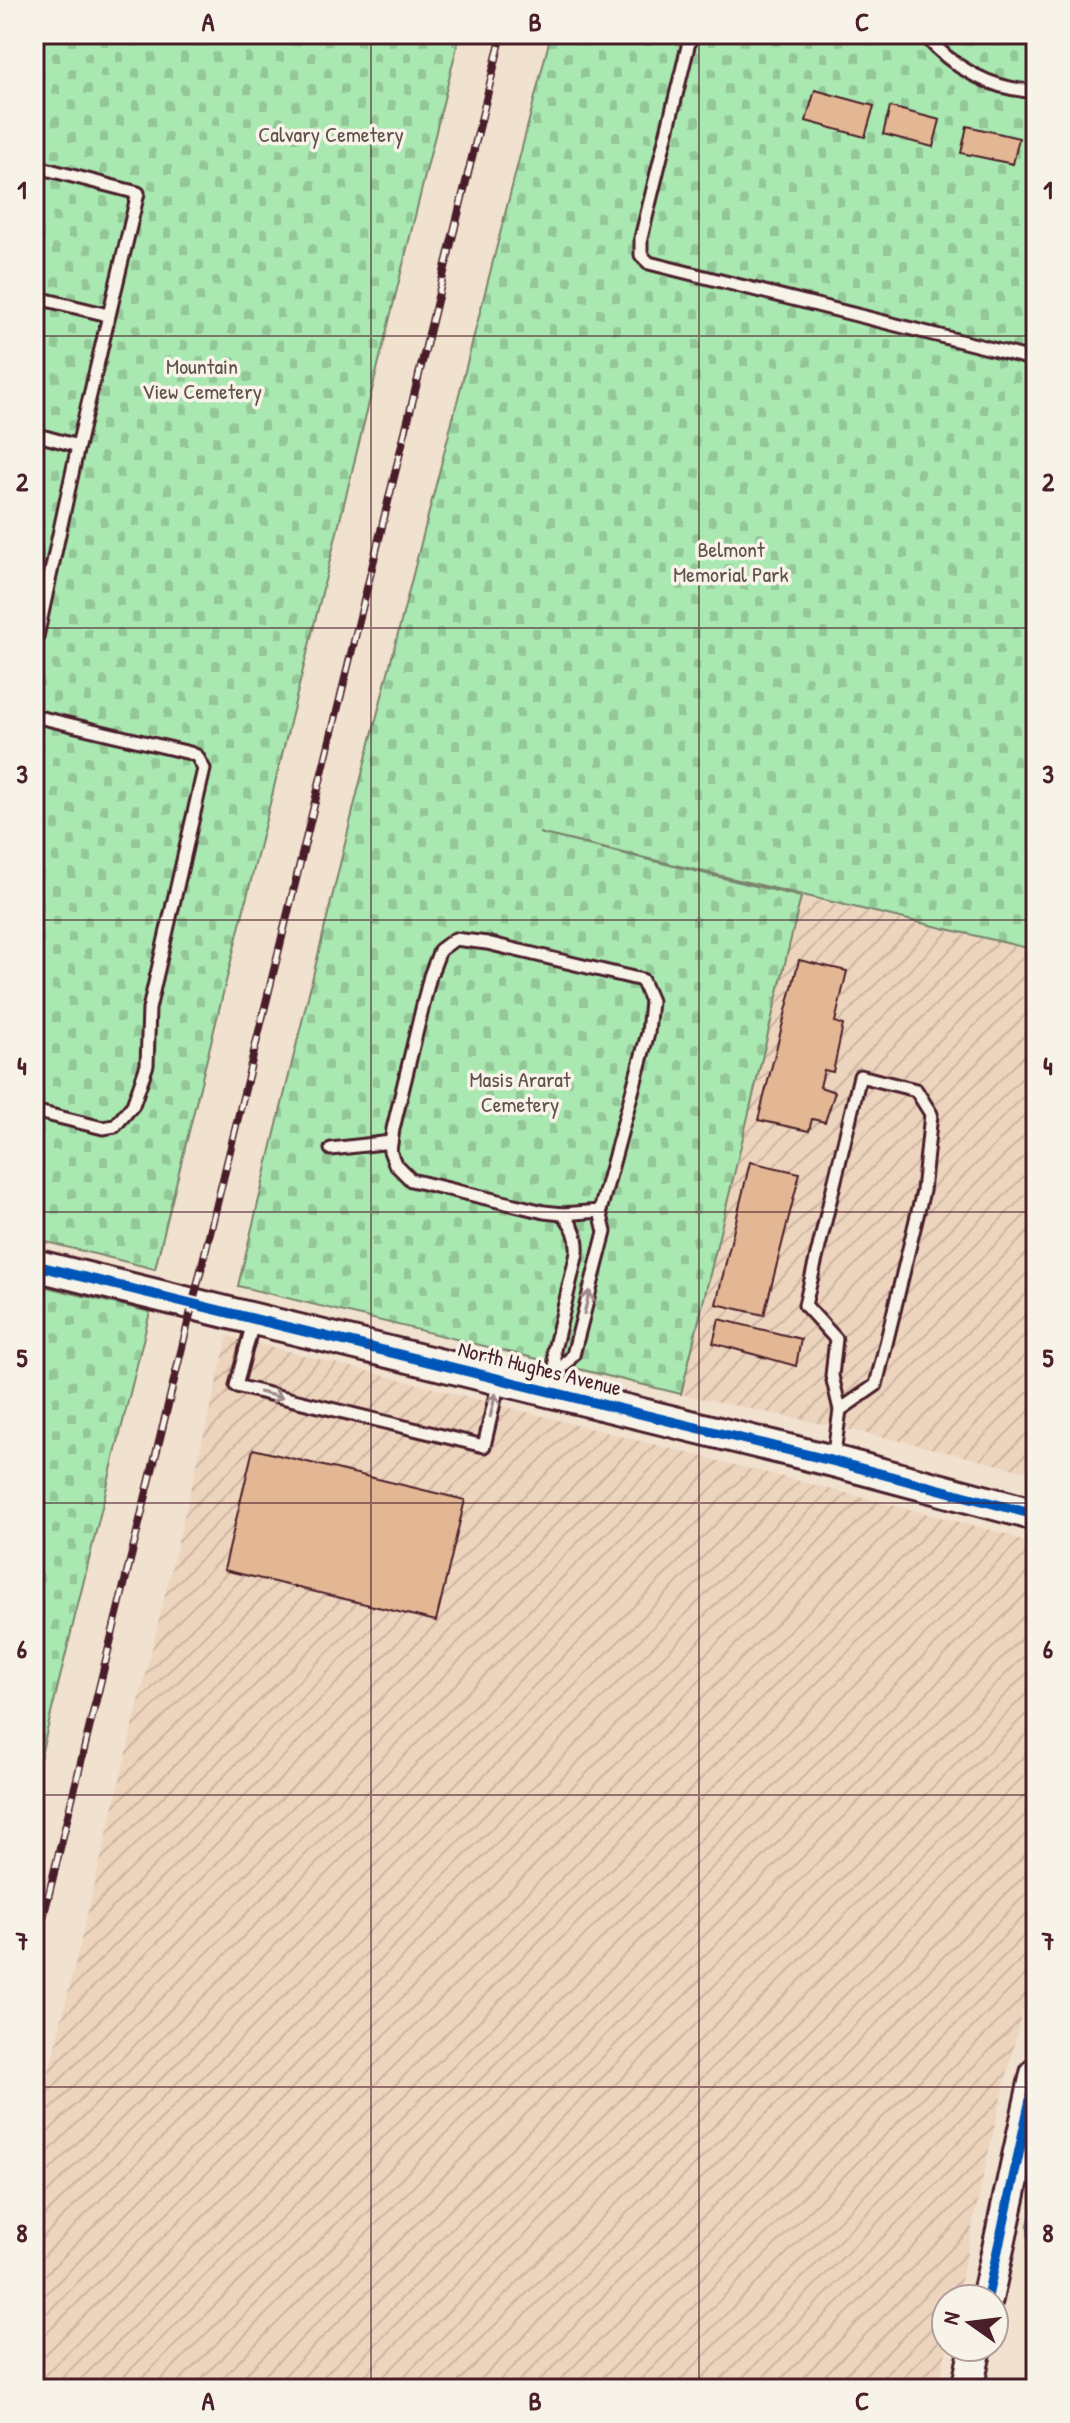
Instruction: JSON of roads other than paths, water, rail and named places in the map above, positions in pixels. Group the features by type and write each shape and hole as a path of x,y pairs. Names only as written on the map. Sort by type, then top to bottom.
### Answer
{"street":[{"name":"North Hughes Avenue","path":"34,1265 499,1379 557,1383 1036,1515"},
{"path":"983,1502 1036,1523"},
{"path":"990,2283 1036,2074"},
{"path":"967,2389 973,2363"}],"lane":[{"path":"691,34 641,238 641,255 649,263 1036,360"},
{"path":"924,34 952,62 976,76 1001,86 1036,91"},
{"path":"34,166 138,193 78,446 34,651"},
{"path":"34,297 108,315"},
{"path":"34,434 78,446"},
{"path":"34,716 190,753 197,756 204,769 149,1009 147,1065 133,1105 115,1126 103,1128 34,1111"},
{"path":"557,1383 573,1355 605,1232 600,1211 648,1033 651,1001 642,980 487,943 455,939 440,950 430,976 391,1142 390,1151 395,1164 411,1180 485,1200 563,1214 600,1211"},
{"path":"833,1461 840,1410 832,1376 836,1339 805,1305 860,1076 916,1090 931,1114 923,1191 876,1385 840,1410"},
{"path":"331,1149 391,1142"},
{"path":"557,1383 554,1350 577,1253 573,1225 563,1214"},
{"path":"254,1319 236,1386 252,1390 484,1446 499,1379"}],"water":[{"path":"1036,2192 1036,2389 1031,2389 1028,2225"}],"railway":[{"path":"34,1955 502,34"}],"park label":[{"name":"Calvary Cemetery","path":"331,134"},
{"name":"Mountain View Cemetery","path":"202,378"},
{"name":"Belmont Memorial Park","path":"731,562"},
{"name":"Masis Ararat Cemetery","path":"520,1092"}]}
